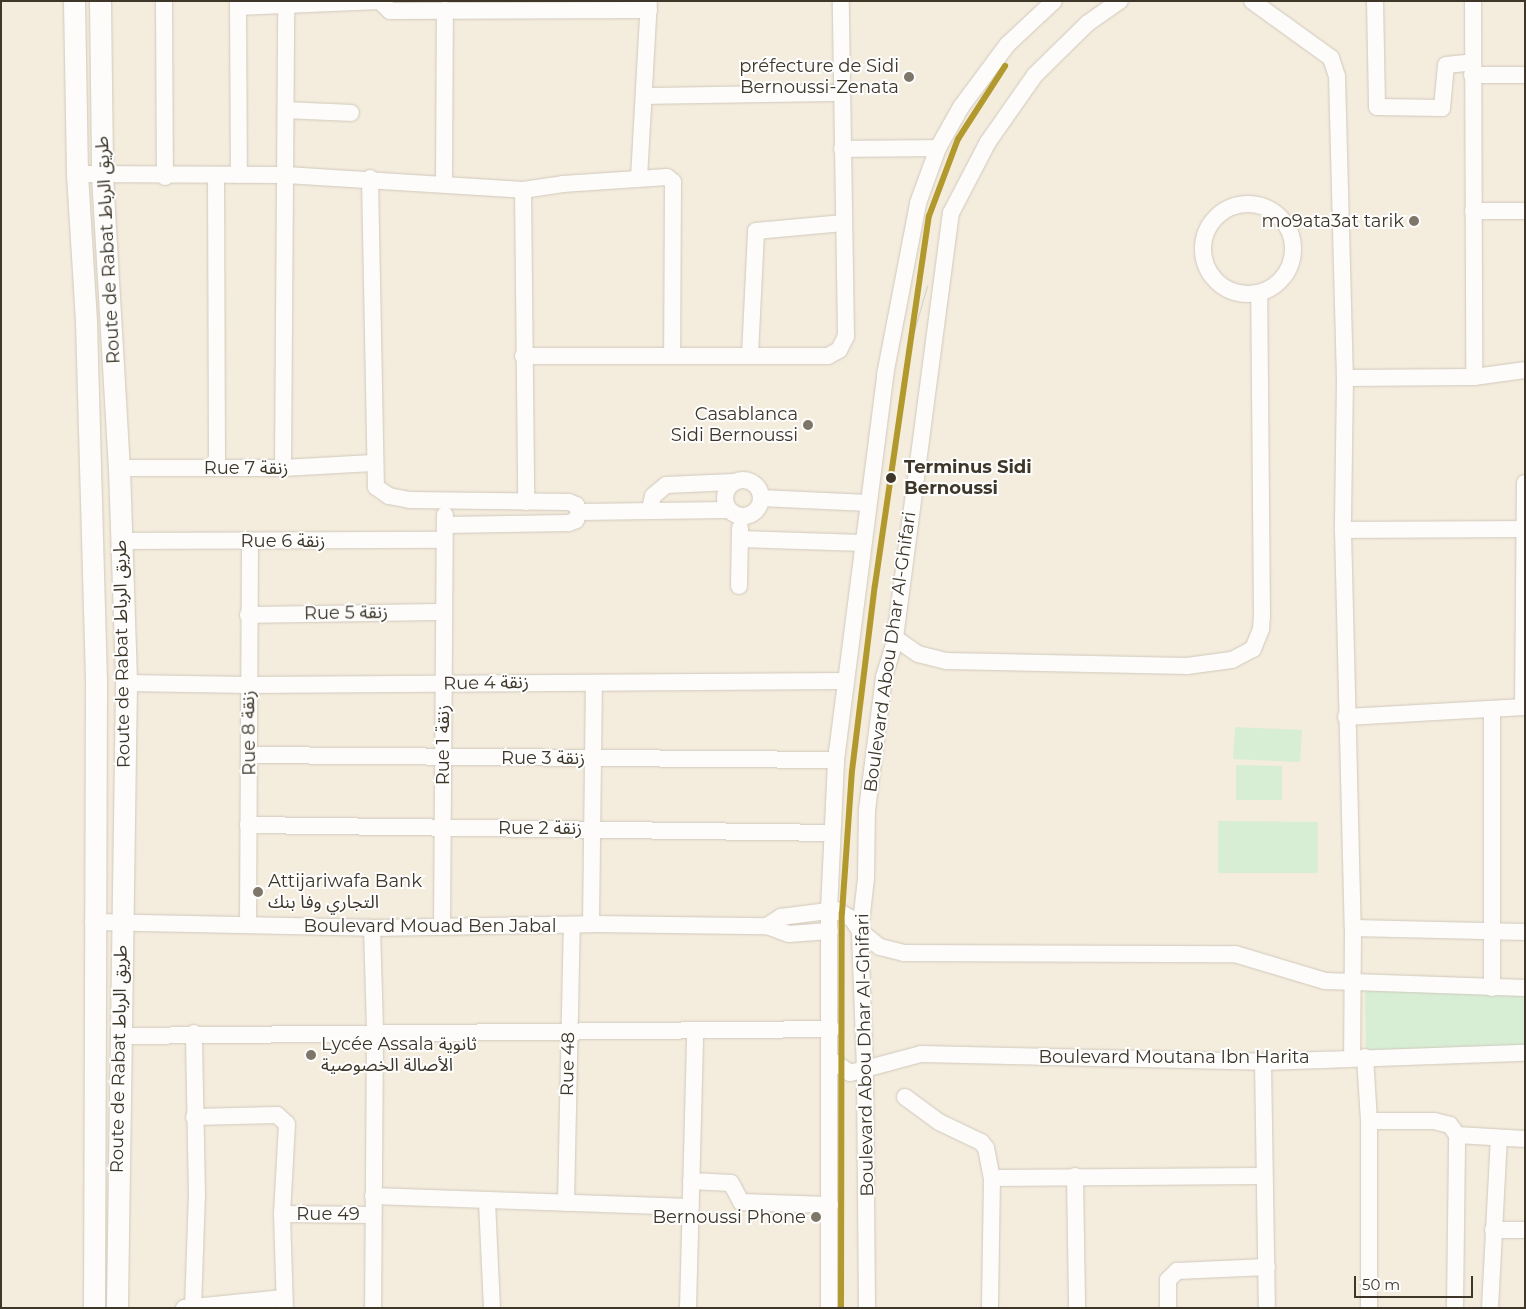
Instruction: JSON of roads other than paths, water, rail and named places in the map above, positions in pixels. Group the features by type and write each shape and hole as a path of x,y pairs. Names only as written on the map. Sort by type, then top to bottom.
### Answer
{"main road":[{"name":"Route de Rabat طريق الرباط","path":"74,1 76,174 94,537 94,1308"},
{"name":"Route de Rabat طريق الرباط","path":"100,1 102,175 119,468 126,682 119,1036 117,1308"}],"street":[{"path":"164,1 165,177"},
{"path":"239,176 238,4 286,7 380,1 390,11 649,6 646,96 639,178"},
{"path":"523,356 828,356 839,350 846,336 841,1"},
{"name":"Boulevard Abou Dhar Al-Ghifari","path":"830,1308 830,1060 832,1029 829,910 836,760 885,375 918,203 938,148 961,107 1006,45 1054,1"},
{"name":"Boulevard Abou Dhar Al-Ghifari","path":"867,1308 865,1070 860,931 866,878 868,810 884,677 895,638 952,213 988,142 1035,74 1088,23 1120,1"},
{"path":"1252,1 1284,27 1322,51 1335,66 1345,378 1342,530 1353,928 1351,982 1359,1057 1369,1121 1369,1308"},
{"path":"1375,1 1377,107 1442,108 1446,65 1525,75"},
{"path":"1473,1 1474,377"},
{"path":"283,468 286,7"},
{"path":"444,10 444,184"},
{"path":"646,96 841,93"},
{"path":"286,110 351,113"},
{"path":"842,149 938,148"},
{"path":"76,174 165,177 286,175 370,178 524,190 639,178 667,177 673,182 672,355"},
{"path":"216,176 217,468"},
{"path":"370,178 373,463 376,487 389,496 445,503 569,502 576,505 579,512 650,509 752,514 761,498"},
{"path":"524,190 523,356 526,502"},
{"path":"1237,205 1266,207 1288,225 1293,238 1294,253 1283,278 1259,293 1243,294 1228,290 1216,281 1207,268 1203,252 1204,236 1217,217 1237,205"},
{"path":"1473,211 1525,211"},
{"path":"750,355 756,230 844,223"},
{"path":"895,638 918,654 948,661 1187,666 1232,660 1253,649 1261,629 1262,616 1259,293"},
{"path":"1345,378 1474,377 1525,370"},
{"name":"Rue 7 زنقة","path":"119,468 283,468 373,463"},
{"path":"733,482 724,498 734,513 740,539 739,586"},
{"path":"650,509 653,496 666,486 752,482 761,498"},
{"path":"1346,717 1524,707 1523,529 1525,483"},
{"path":"761,498 868,503"},
{"name":"Rue 1 زنقة","path":"442,927 445,503"},
{"name":"Rue 6 زنقة","path":"122,541 250,541 444,532 569,523 576,520 579,512"},
{"path":"1342,530 1523,529"},
{"path":"740,539 863,543"},
{"name":"Rue 8 زنقة","path":"248,925 250,755 248,615 250,541"},
{"name":"Rue 5 زنقة","path":"248,615 444,612"},
{"name":"Rue 4 زنقة","path":"126,682 248,686 846,680"},
{"path":"591,924 594,684"},
{"path":"1492,708 1494,933 1492,988"},
{"name":"Rue 3 زنقة","path":"250,755 836,760"},
{"name":"Rue 2 زنقة","path":"248,825 591,828 832,833"},
{"path":"829,910 847,915 860,931 880,947 904,953 1235,954 1254,958 1311,979 1525,988"},
{"name":"Boulevard Mouad Ben Jabal","path":"767,926 781,917 829,910"},
{"name":"Boulevard Mouad Ben Jabal","path":"93,922 372,928 572,924 767,926 789,934 830,931"},
{"name":"Rue 48","path":"566,1204 572,924"},
{"path":"372,928 375,1032 373,1308"},
{"path":"1353,928 1494,933 1525,932"},
{"path":"119,1036 194,1033 569,1029 695,1032 832,1029"},
{"path":"688,1308 695,1032"},
{"path":"194,1033 194,1116 196,1196 190,1308 284,1303 282,1214 287,1124 283,1117 277,1115 194,1116"},
{"name":"Boulevard Moutana Ibn Harita","path":"830,1060 850,1073 921,1054 1263,1062 1359,1057 1525,1053"},
{"path":"1263,1062 1267,1308"},
{"path":"905,1097 938,1122 984,1144 992,1178 990,1308"},
{"path":"1369,1121 1434,1121 1450,1126 1457,1135 1455,1308"},
{"path":"1457,1135 1499,1140 1525,1139"},
{"path":"1490,1308 1499,1140"},
{"path":"1075,1176 1077,1308"},
{"path":"992,1178 1264,1176"},
{"path":"691,1181 731,1183 741,1202 830,1205"},
{"path":"373,1196 487,1202 690,1207"},
{"path":"487,1202 492,1308"},
{"name":"Rue 49","path":"282,1214 373,1215"},
{"path":"1493,1230 1525,1230"},
{"path":"1168,1308 1168,1280 1176,1270 1267,1266"}],"tram line":[{"path":"909,348 927,286"}],"place":[{"name":"préfecture de Sidi Bernoussi-Zenata","path":"909,77"},
{"name":"mo9ata3at tarik","path":"1414,221"},
{"name":"Casablanca Sidi Bernoussi","path":"808,425"},
{"name":"Terminus Sidi Bernoussi","path":"891,478"},
{"name":"Attijariwafa Bank التجاري وفا بنك","path":"258,892"},
{"name":"Lycée Assala ثانوية الأصالة الخصوصية","path":"311,1055"},
{"name":"Bernoussi Phone","path":"816,1217"}]}
